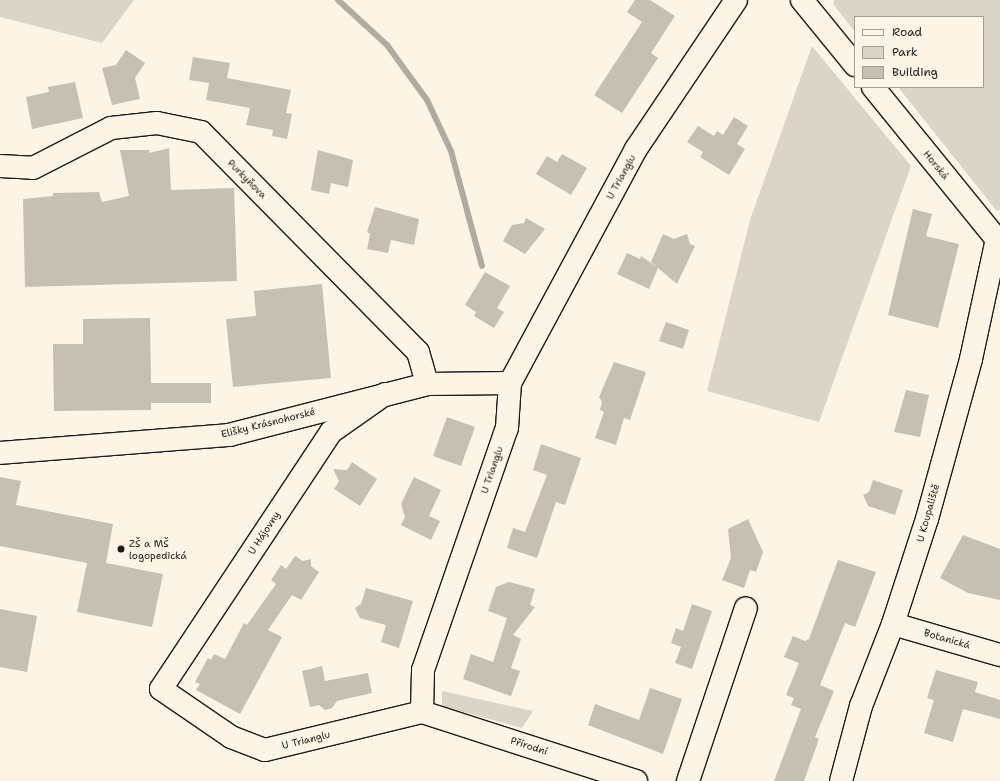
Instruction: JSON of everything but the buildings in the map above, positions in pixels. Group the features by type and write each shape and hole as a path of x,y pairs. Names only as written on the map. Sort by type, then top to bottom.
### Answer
{"street":[{"name":"U Trianglu","path":"161,689 231,737 266,750 422,712 423,670 507,428 510,383 636,149 736,0"},
{"path":"802,0 854,64"},
{"name":"Horská","path":"874,88 999,240"},
{"name":"Purkyňova","path":"0,166 33,168 110,128 157,123 201,132 418,352 427,384"},
{"name":"U Koupaliště","path":"841,781 861,706 893,624 927,519 971,359 999,240"},
{"name":"Elišky Krásnohorské","path":"0,453 229,435 427,384 510,383"},
{"name":"U Hájovny","path":"161,689 331,432 385,394"},
{"path":"688,781 746,608"},
{"name":"Botanická","path":"893,624 1000,655"},
{"name":"Přírodní","path":"422,712 636,781"}],"green space":[{"path":"0,0 134,0 102,43 0,17"},
{"path":"834,0 1000,0 1000,210 996,210 899,88 984,88 984,16 854,16 854,31 833,4"},
{"path":"812,46 911,166 819,422 707,391 750,220"},
{"path":"442,691 533,711 522,728 442,706"}],"waterway":[{"path":"338,0 387,45 427,100 451,151 482,266"}],"place":[{"name":"ZŠ a MŠ logopedická","path":"121,549"}]}
